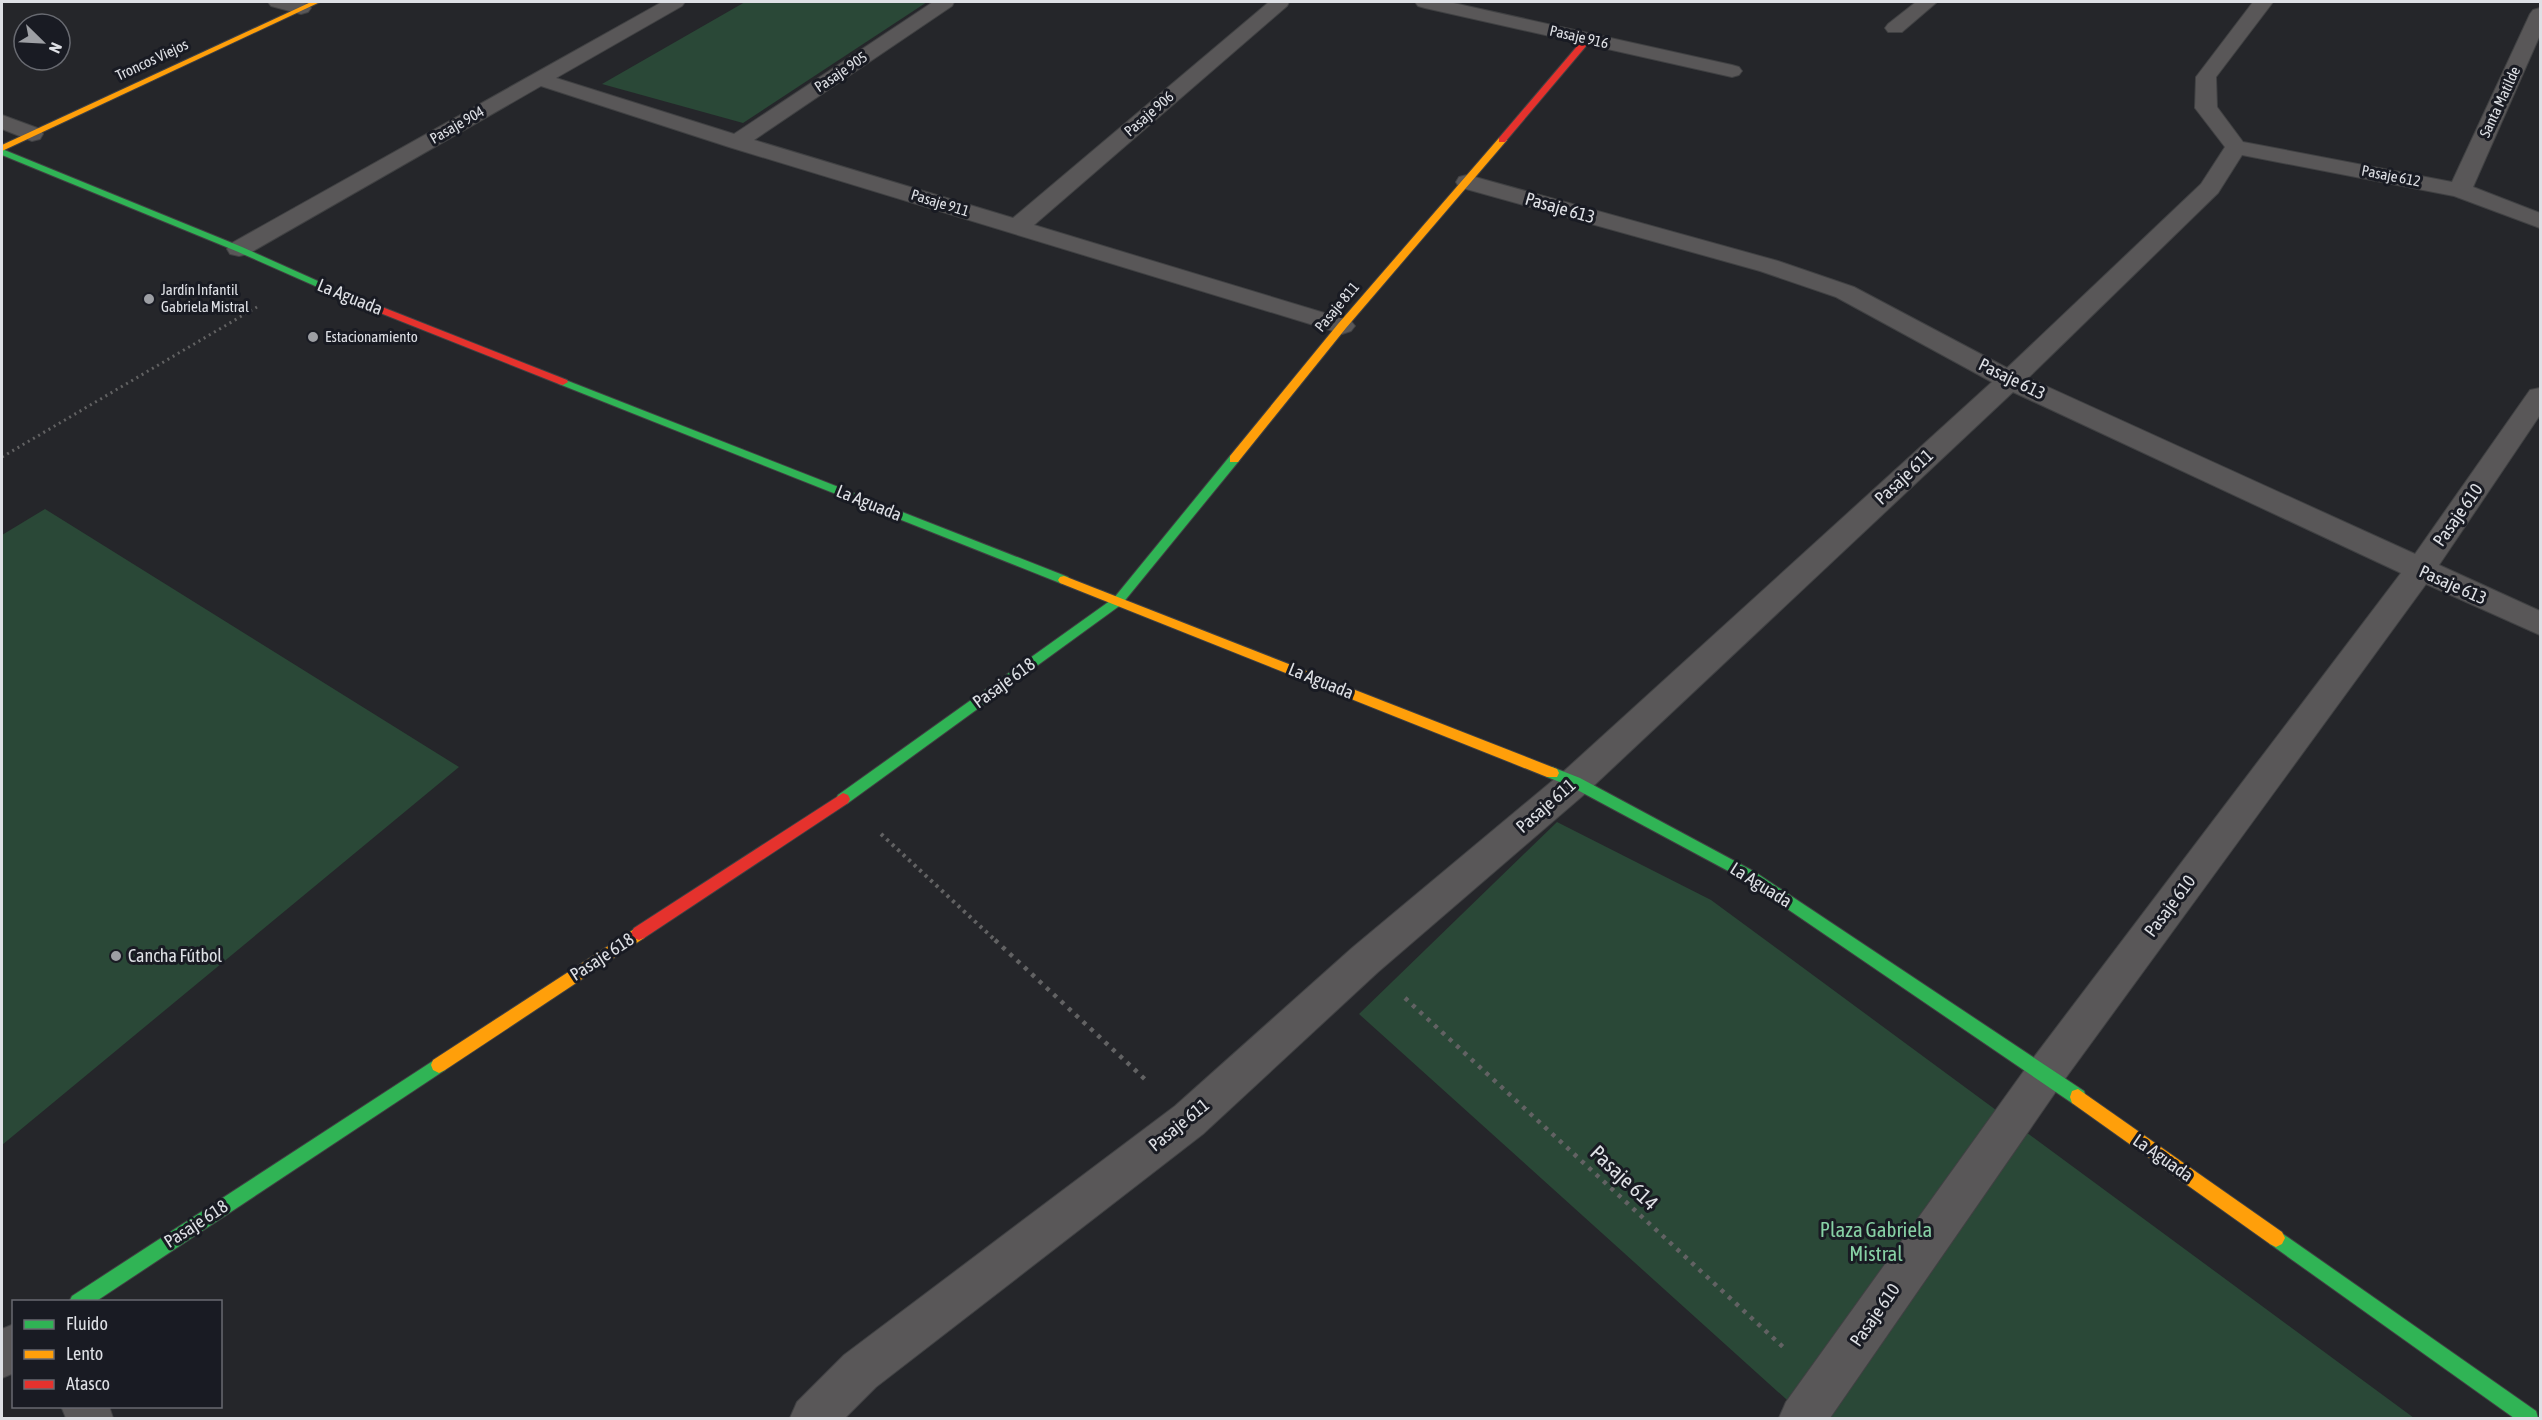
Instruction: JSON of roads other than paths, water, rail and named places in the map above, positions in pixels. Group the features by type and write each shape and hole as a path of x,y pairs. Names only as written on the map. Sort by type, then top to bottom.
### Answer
{"street":[{"path":"278,2 309,5"},
{"name":"Pasaje 904","path":"239,249 675,2"},
{"name":"Pasaje 905","path":"737,142 945,2"},
{"name":"Pasaje 906","path":"1018,226 1280,2"},
{"name":"Pasaje 916","path":"1425,2 1732,71"},
{"path":"1895,28 1927,2"},
{"path":"2236,147 2206,108 2206,77 2263,2"},
{"name":"Troncos Viejos","path":"2,148 309,5"},
{"name":"Santa Matilde","path":"2460,190 2541,14"},
{"name":"Pasaje 811","path":"1118,601 1342,326 1588,39"},
{"name":"Pasaje 911","path":"539,79 737,142 1342,326"},
{"path":"2,122 32,134"},
{"name":"Pasaje 612","path":"2236,147 2460,190 2541,221"},
{"name":"Pasaje 611","path":"813,1419 860,1371 1189,1119 1365,960 1575,782 2010,380 2210,188 2236,147"},
{"name":"La Aguada","path":"2,153 239,249 304,279 1575,782 1750,876 2045,1074 2529,1419"},
{"name":"Pasaje 613","path":"1467,182 1769,266 1845,292 2010,380 2541,624"},
{"name":"Pasaje 610","path":"1802,1419 2045,1074 2420,570 2541,396"},
{"name":"Pasaje 618","path":"81,1300 843,799 1118,601"}],"place":[{"name":"Jardín Infantil Gabriela Mistral","path":"149,299"},
{"name":"Estacionamiento","path":"313,337"},
{"name":"Cancha Fútbol","path":"116,956"}],"park label":[{"name":"Plaza Gabriela Mistral","path":"1876,1242"}]}
